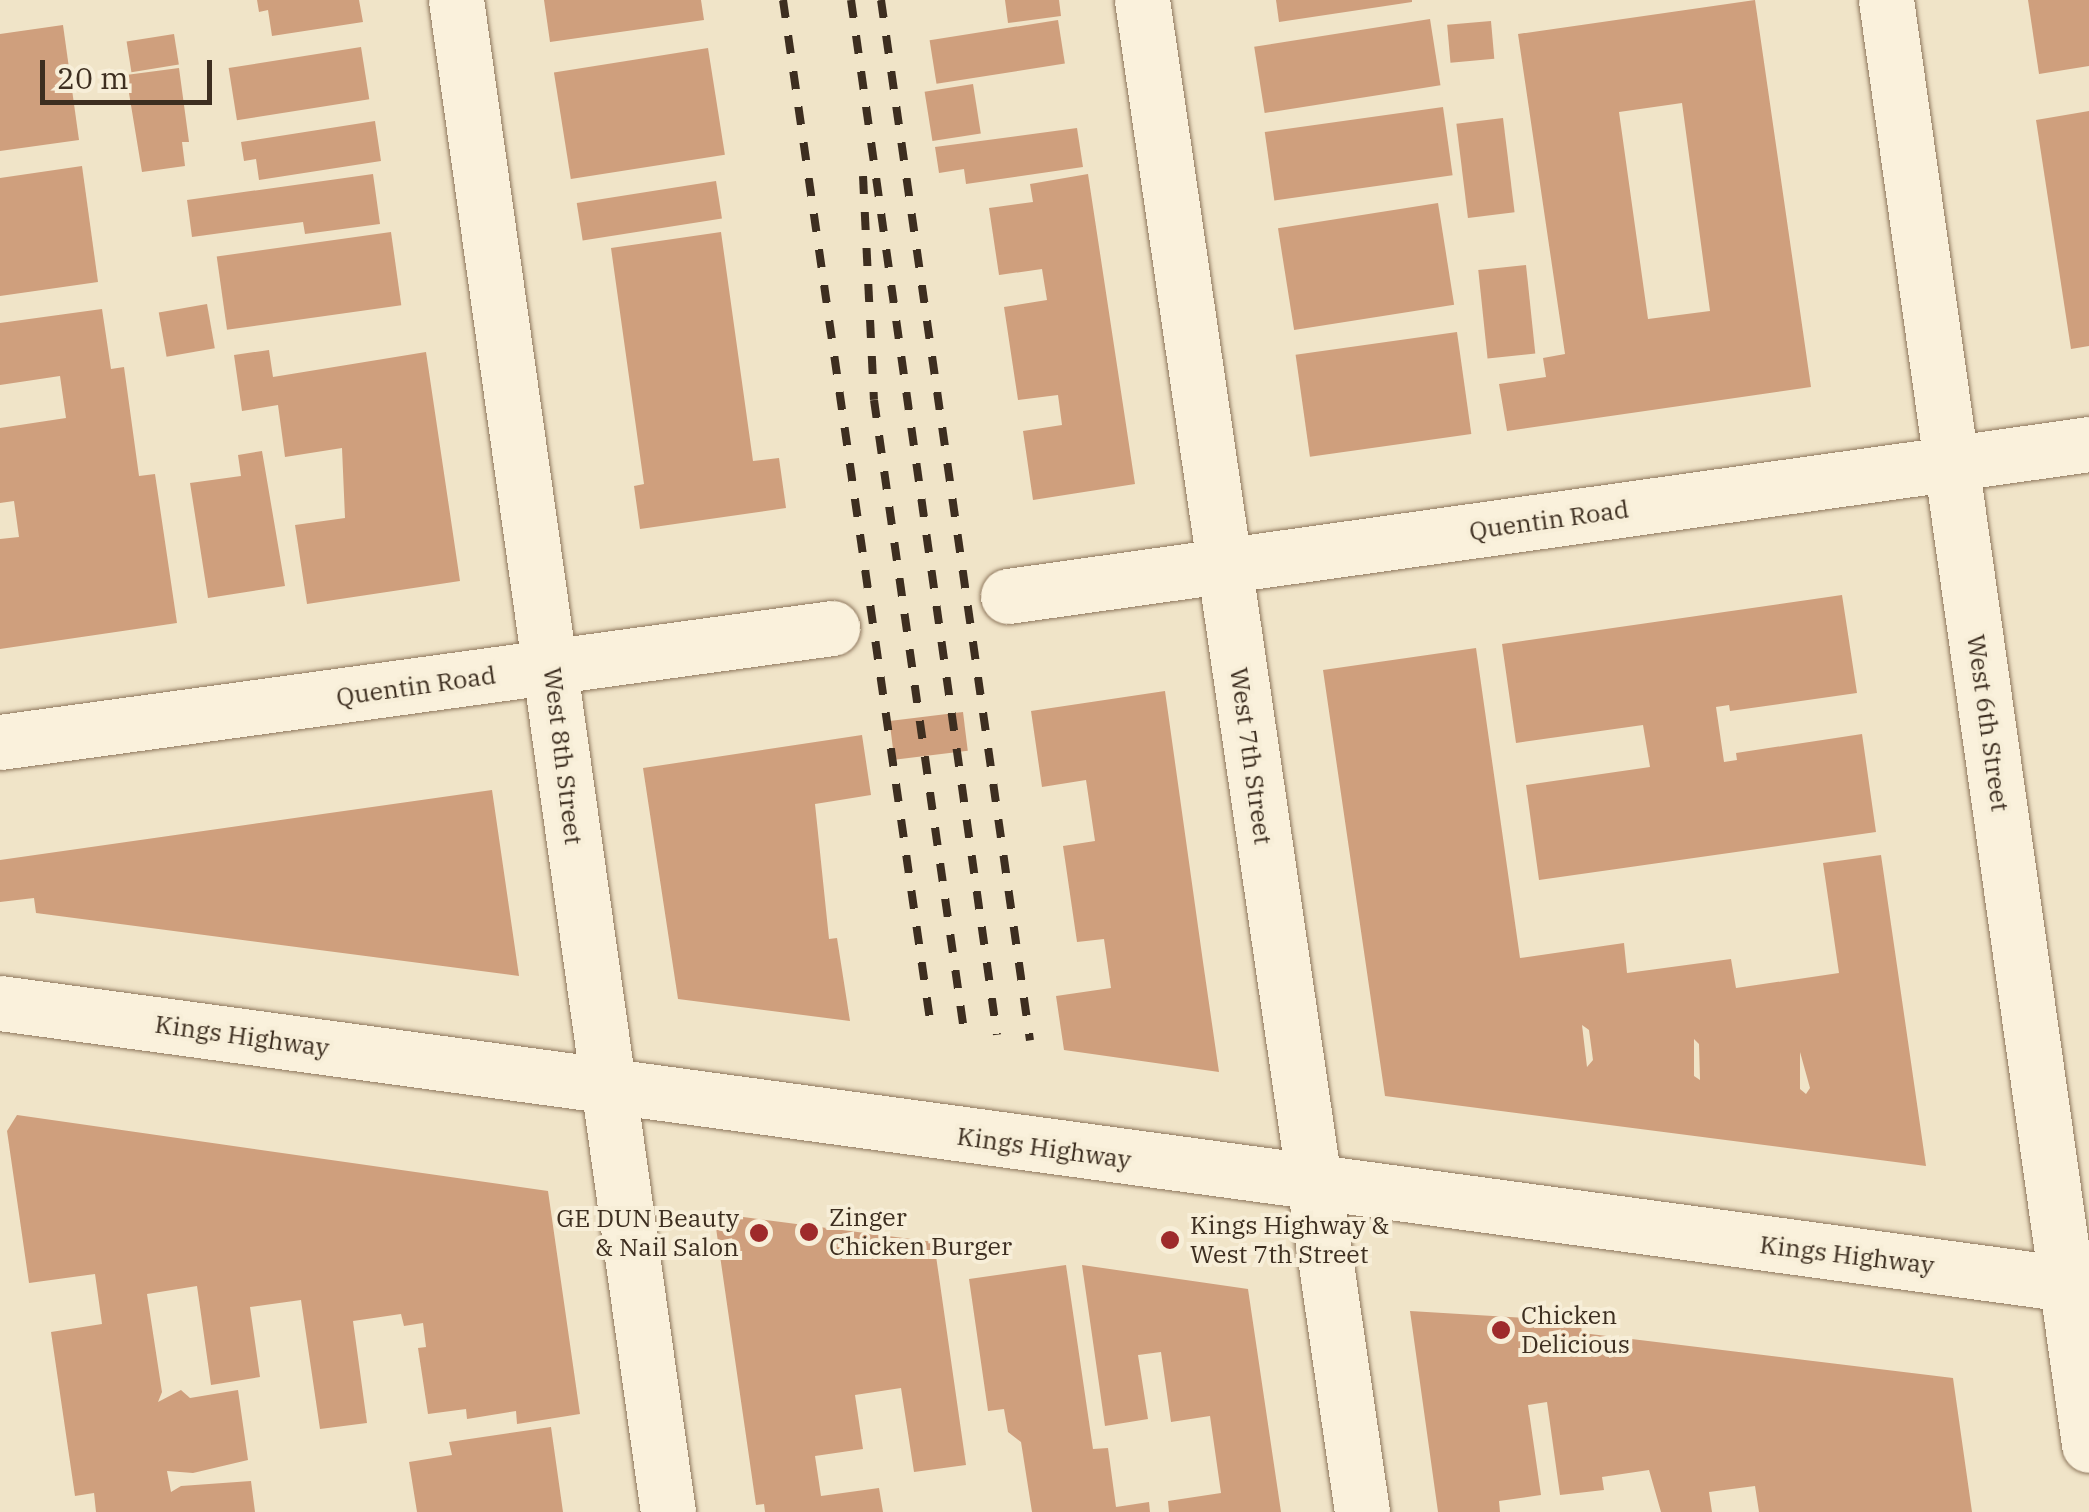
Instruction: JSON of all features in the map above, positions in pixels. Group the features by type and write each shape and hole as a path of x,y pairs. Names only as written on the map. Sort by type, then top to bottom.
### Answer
{"street":[{"name":"West 8th Street","path":"456,0 552,668 605,1087 668,1512"},
{"name":"West 7th Street","path":"1142,0 1362,1512"},
{"name":"West 6th Street","path":"1886,0 2077,1285 2089,1446"},
{"name":"Quentin Road","path":"1008,596 2089,444"},
{"name":"Quentin Road","path":"0,742 832,628"},
{"name":"Kings Highway","path":"0,1003 1313,1186 2077,1285"}],"building":[{"path":"257,0 359,0 363,22 272,36 268,10 259,12"},
{"path":"544,0 701,0 704,20 550,42"},
{"path":"1005,0 1059,0 1061,16 1008,23"},
{"path":"1276,0 1412,0 1412,2 1279,22"},
{"path":"1755,0 1811,387 1507,431 1499,384 1546,377 1543,358 1565,354 1518,34","holes":["1682,103 1710,311 1648,319 1619,112"]},
{"path":"2028,0 2089,0 2089,66 2039,74"},
{"path":"1430,19 1440,85 1265,113 1254,47"},
{"path":"1058,20 1065,63 936,84 930,40"},
{"path":"1491,21 1494,59 1450,63 1447,25"},
{"path":"63,25 79,140 0,151 0,34"},
{"path":"174,34 179,65 131,72 127,42"},
{"path":"361,47 369,99 237,120 229,68"},
{"path":"708,48 725,155 571,179 554,72"},
{"path":"179,68 189,142 182,142 185,166 142,172 126,75"},
{"path":"973,84 981,133 932,141 925,92"},
{"path":"1443,107 1453,175 1274,200 1265,132"},
{"path":"2089,111 2089,346 2071,349 2036,120"},
{"path":"1503,118 1515,212 1468,218 1456,124"},
{"path":"375,121 381,161 259,180 256,159 244,161 241,142"},
{"path":"1077,128 1083,167 966,184 964,169 939,173 935,147"},
{"path":"82,166 98,282 0,296 0,178"},
{"path":"373,174 380,224 305,234 303,222 192,237 187,200"},
{"path":"1088,174 1135,484 1033,500 1023,431 1062,425 1058,395 1018,400 1004,307 1047,300 1042,269 999,275 989,208 1033,202 1030,184"},
{"path":"716,181 722,219 583,241 577,203"},
{"path":"1438,203 1454,305 1294,330 1278,228"},
{"path":"391,232 401,305 227,330 217,256"},
{"path":"721,232 753,461 779,458 786,508 640,529 634,486 644,484 611,248"},
{"path":"1526,265 1535,354 1488,359 1478,270"},
{"path":"207,304 215,348 167,357 159,313"},
{"path":"102,309 111,369 124,367 139,476 155,474 177,623 0,649 0,539 19,537 14,501 0,503 0,428 66,418 60,376 0,385 0,323"},
{"path":"1457,332 1471,434 1310,457 1296,355"},
{"path":"269,350 273,377 426,352 460,581 307,604 295,525 345,518 342,448 285,457 278,405 242,411 234,355"},
{"path":"262,451 285,586 208,598 190,483 241,476 238,455"},
{"path":"1842,595 1857,693 1730,711 1729,705 1716,707 1724,762 1737,760 1736,753 1862,734 1876,832 1539,880 1526,785 1650,767 1643,725 1516,743 1502,644"},
{"path":"1476,648 1520,958 1624,943 1627,973 1731,959 1736,988 1839,973 1823,863 1881,855 1926,1166 1385,1096 1323,670","holes":["1582,1025 1589,1030 1593,1060 1587,1067","1694,1039 1699,1044 1700,1080 1694,1076","1800,1052 1810,1088 1806,1094 1800,1089"]},
{"path":"1165,691 1219,1072 1064,1050 1056,996 1111,988 1104,939 1077,942 1063,846 1095,841 1086,780 1042,787 1031,711"},
{"path":"963,712 968,751 894,760 890,721"},
{"path":"862,735 871,795 815,804 829,939 837,938 850,1021 678,999 643,768"},
{"path":"492,790 519,976 36,913 34,898 0,902 0,860"},
{"path":"17,1115 548,1191 580,1414 517,1424 516,1411 467,1419 466,1409 428,1414 418,1348 426,1347 423,1323 404,1326 401,1314 353,1321 367,1423 320,1429 301,1300 250,1307 260,1377 211,1385 197,1286 147,1294 162,1392 158,1402 181,1390 190,1398 238,1390 248,1460 193,1473 167,1471 171,1492 181,1486 251,1481 255,1512 96,1512 94,1493 75,1496 51,1332 102,1324 95,1274 29,1283 7,1131"},
{"path":"728,1215 934,1242 966,1465 914,1472 901,1388 855,1395 863,1449 815,1456 821,1496 879,1488 883,1512 765,1512 764,1504 756,1505 716,1228"},
{"path":"1066,1265 1093,1449 1108,1448 1116,1507 1149,1502 1150,1512 1032,1512 1021,1442 1008,1432 1004,1409 988,1411 969,1279"},
{"path":"1082,1265 1248,1289 1281,1512 1169,1512 1168,1501 1221,1493 1210,1416 1171,1422 1161,1352 1138,1355 1148,1419 1105,1426"},
{"path":"1410,1311 1526,1318 1581,1325 1582,1333 1953,1378 1972,1512 1759,1512 1755,1486 1709,1492 1712,1512 1661,1512 1649,1470 1602,1477 1604,1490 1560,1495 1547,1402 1528,1405 1541,1495 1499,1501 1500,1512 1438,1512"},
{"path":"551,1427 563,1512 417,1512 409,1462 452,1455 449,1442"}],"railway":[{"path":"783,0 931,1027"},
{"path":"851,0 997,1035"},
{"path":"881,0 1030,1040"},
{"path":"863,176 874,400 964,1031"}],"place":[{"name":"Zinger Chicken Burger","path":"809,1232"},
{"name":"GE DUN Beauty & Nail Salon","path":"759,1233"},
{"name":"Kings Highway & West 7th Street","path":"1170,1240"},
{"name":"Chicken Delicious","path":"1501,1330"}]}
